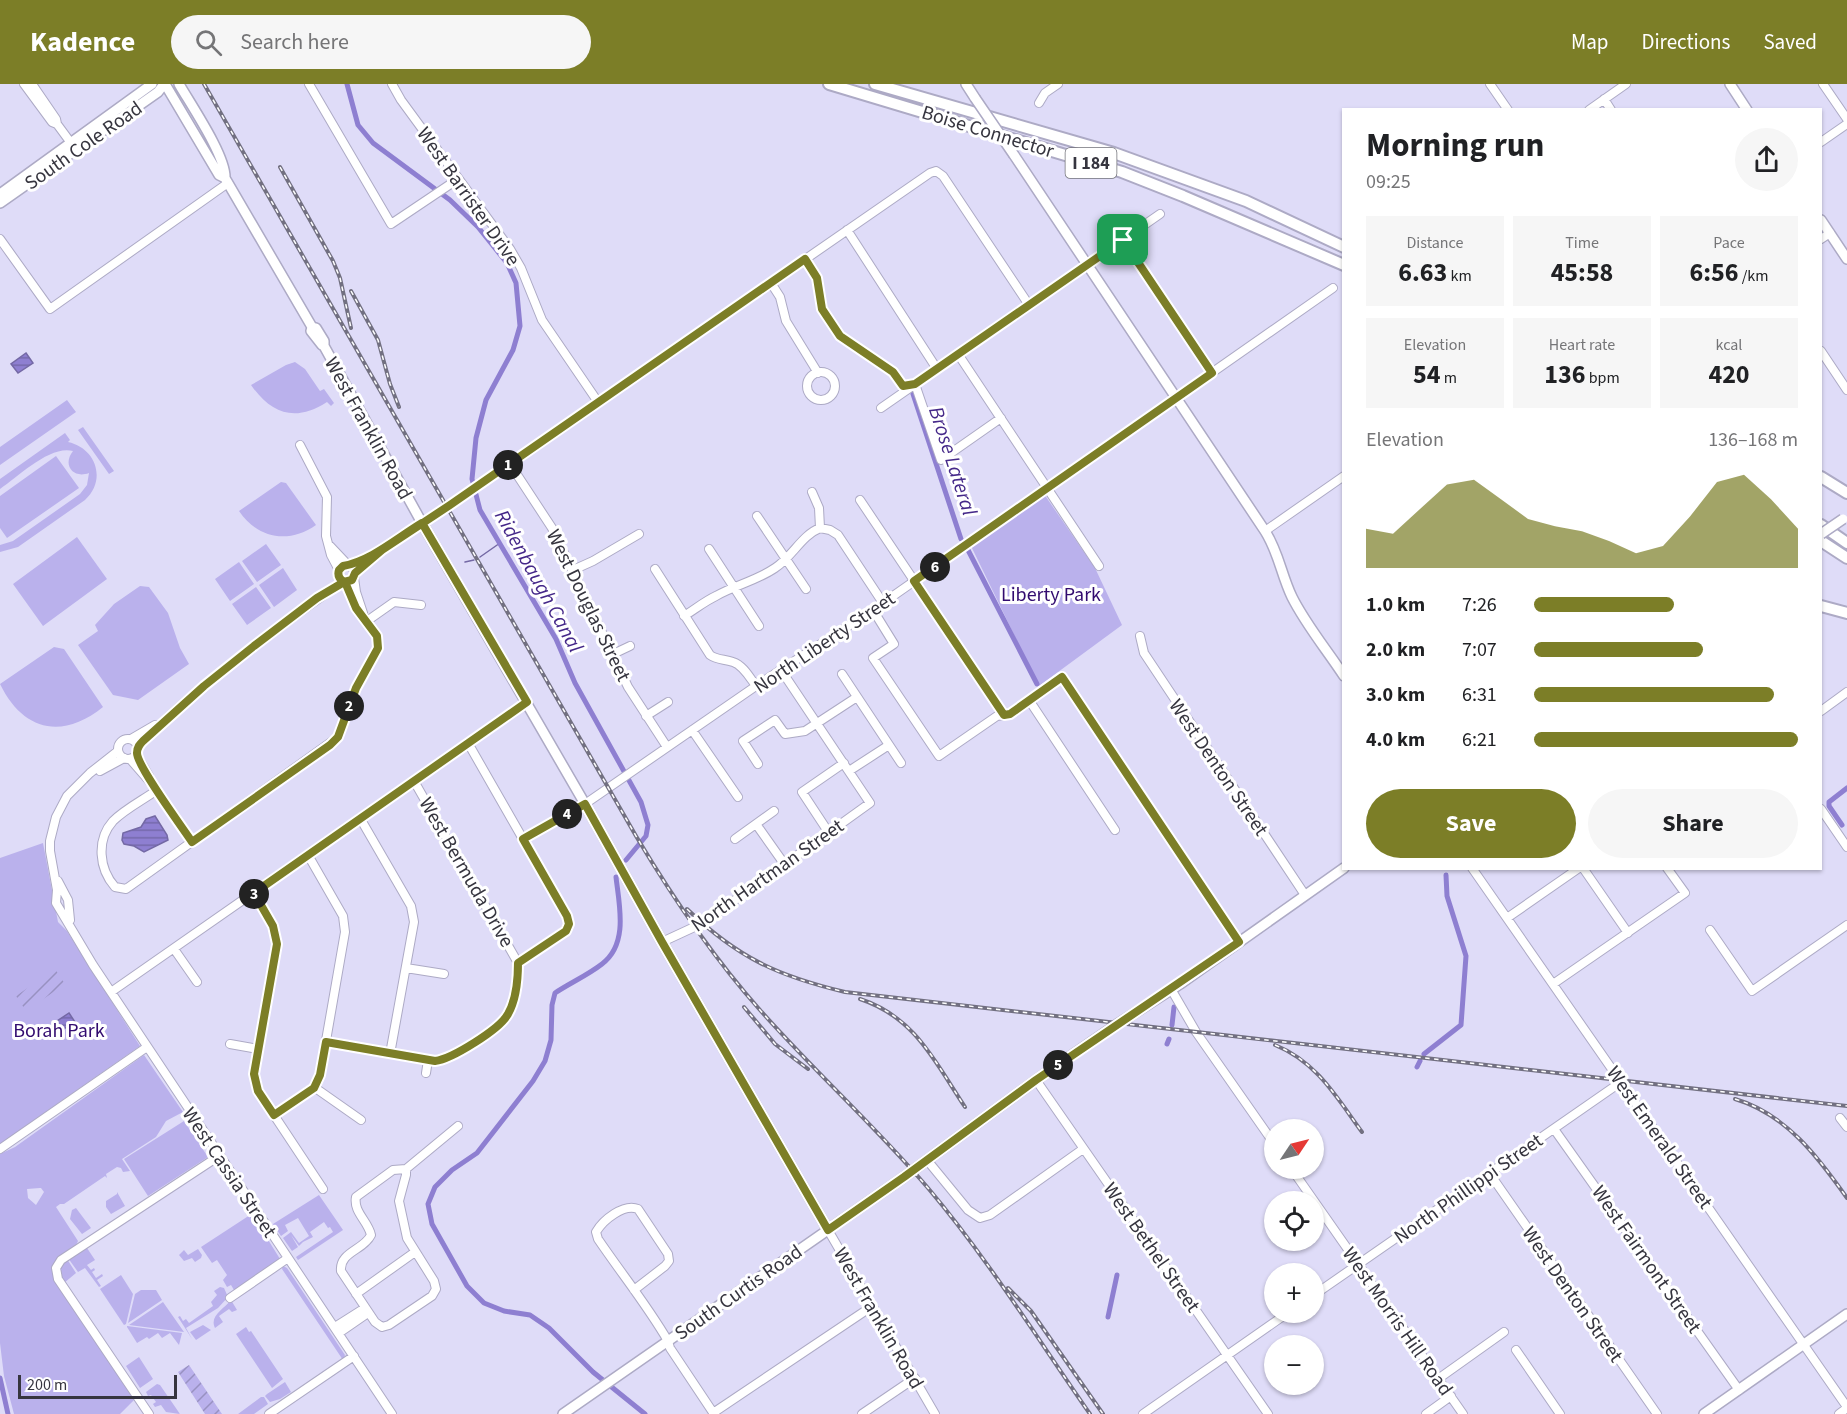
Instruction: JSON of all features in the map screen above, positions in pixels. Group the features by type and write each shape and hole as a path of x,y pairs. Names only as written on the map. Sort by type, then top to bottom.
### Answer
{"highway":[{"name":"Boise Connector","path":"829,84 1122,172 1206,205 1342,264"},
{"name":"Boise Connector","path":"875,84 1114,153 1246,201 1342,246"},
{"path":"1822,478 1847,494"},
{"path":"1822,526 1847,543"},
{"path":"1822,542 1847,558"},
{"path":"1822,606 1847,613"}],"main road":[{"name":"South Cole Road","path":"0,194 152,84"},
{"name":"South Cole Road","path":"0,203 158,92 165,84"},
{"name":"West Franklin Road","path":"165,84 219,175 226,181 312,327 316,328 324,341 324,346 422,523 527,702 828,1230"},
{"name":"West Franklin Road","path":"179,84 221,160 225,169 226,181"},
{"path":"966,84 1265,531 1278,556 1294,600 1342,673"},
{"path":"1730,84 1746,108"},
{"path":"1822,221 1847,257"},
{"path":"1822,533 1845,518"},
{"name":"South Curtis Road","path":"564,1414 912,1171 1036,1080 1342,869"},
{"path":"1704,1414 1847,1314"}],"street":[{"path":"24,84 52,122 57,124"},
{"path":"32,84 57,119 57,124 70,143"},
{"path":"309,84 391,224 458,179"},
{"name":"West Barrister Drive","path":"392,84 401,100 510,249 521,268 542,320 598,402"},
{"path":"1039,103 1045,93 1058,84"},
{"path":"1491,84 1507,108"},
{"path":"1592,108 1626,84"},
{"path":"1823,84 1847,119"},
{"path":"1604,99 1610,108"},
{"path":"1822,141 1847,124"},
{"path":"87,777 132,754 169,716 221,672 317,598 345,582 350,582 352,571 930,173 936,171 943,177 1029,305"},
{"path":"0,239 50,309 226,181"},
{"path":"881,408 1160,213"},
{"path":"847,230 937,369"},
{"path":"1822,238 1830,233"},
{"path":"1123,240 1212,373"},
{"path":"805,259 817,278 822,309 840,336 893,372 903,386 915,384"},
{"path":"771,283 780,297 786,321 818,373"},
{"name":"North Liberty Street","path":"523,839 585,804 756,686 884,603 1333,288"},
{"path":"1822,352 1847,390"},
{"path":"958,354 1099,566"},
{"path":"915,384 941,460 1001,418"},
{"path":"157,790 113,821 102,845 103,869 116,887 126,889 338,737 356,688 378,648 377,636 356,608 345,582 339,578 339,571 331,555 326,536 327,497 300,445"},
{"name":"West Douglas Street","path":"510,464 552,528 611,655 646,716 667,747"},
{"path":"1265,531 1342,477"},
{"path":"812,492 819,508 820,528"},
{"path":"860,500 1004,715"},
{"path":"757,516 806,589"},
{"path":"684,616 716,595 763,576 786,560 808,535 820,528"},
{"path":"820,528 838,535 884,603"},
{"path":"573,570 639,534"},
{"path":"329,544 352,571 356,592 366,619"},
{"path":"709,549 759,626"},
{"path":"317,598 343,566 352,571"},
{"path":"655,569 710,655 716,659 735,662 742,667 756,686"},
{"path":"366,619 394,602 421,605"},
{"path":"873,610 894,644 873,658 939,756 997,716 1010,714 1062,677 1239,942"},
{"name":"West Denton Street","path":"1140,636 1144,653 1305,895"},
{"path":"611,655 630,646"},
{"path":"781,670 849,771 889,745"},
{"path":"842,674 902,763"},
{"path":"1822,710 1847,692"},
{"path":"758,764 743,741 775,720 784,734 805,731 857,697"},
{"path":"1029,700 1115,830"},
{"path":"111,992 527,702"},
{"path":"646,716 668,702"},
{"path":"87,777 118,751 121,741 131,739 169,716"},
{"path":"692,730 738,797"},
{"path":"131,739 132,754 192,842"},
{"path":"326,1042 428,1060 445,1060 452,1057 502,1022 508,1014 512,1004 518,963 566,931 569,924 567,916 468,743"},
{"path":"118,751 132,754"},
{"path":"829,833 802,792 844,764"},
{"name":"North Hartman Street","path":"662,942 703,923 870,803 849,771"},
{"name":"West Cassia Street","path":"87,777 67,796 56,817 50,841 57,890 56,903 79,943 147,1047 392,1414"},
{"name":"West Bermuda Drive","path":"414,781 518,963"},
{"path":"1822,810 1847,847"},
{"path":"735,839 774,811"},
{"path":"360,819 411,906 413,914 390,1054"},
{"path":"756,824 785,865"},
{"path":"274,1115 314,1088 320,1075 345,932 343,916 308,855"},
{"name":"West Emerald Street","path":"1473,870 1847,1407"},
{"path":"1508,918 1578,870"},
{"path":"1582,870 1628,933"},
{"path":"1553,984 1685,893 1668,870"},
{"path":"254,893 273,926 277,944 254,1074 255,1083 323,1189"},
{"path":"1710,930 1752,991 1847,925"},
{"path":"174,949 197,982"},
{"path":"405,968 444,974"},
{"path":"1171,989 1196,1032 1264,1129"},
{"path":"230,1044 258,1049"},
{"path":"0,1149 147,1047"},
{"path":"426,1073 428,1060"},
{"name":"West Bethel Street","path":"1036,1080 1268,1414"},
{"name":"North Phillippi Street","path":"1324,1288 1621,1082"},
{"path":"314,1088 362,1120"},
{"path":"1840,1118 1847,1127"},
{"path":"406,1169 399,1201 407,1238 434,1281 436,1289 432,1296 389,1325 378,1325 340,1268 344,1258 366,1242 370,1235 368,1227 355,1206 356,1197 393,1170 406,1169 458,1126"},
{"name":"West Fairmont Street","path":"1554,1129 1739,1390"},
{"path":"927,1160 968,1210 980,1218 990,1215 1083,1149"},
{"path":"149,1414 58,1279 56,1268 61,1260 219,1156"},
{"name":"West Denton Street","path":"1490,1174 1657,1414"},
{"name":"West Morris Hill Road","path":"1300,1179 1463,1414"},
{"path":"634,1290 669,1261 668,1254 638,1209 632,1207 626,1208 600,1226 596,1232 598,1239 714,1413 871,1307"},
{"name":"West Franklin Road","path":"828,1230 935,1414"},
{"path":"356,1294 415,1252"},
{"path":"230,1298 288,1258"},
{"path":"337,1330 367,1311"},
{"path":"1143,1414 1272,1323"},
{"path":"1438,1378 1504,1332"},
{"path":"1516,1350 1560,1414"},
{"path":"269,1414 354,1356"},
{"path":"862,1414 915,1378"},
{"path":"1426,1414 1451,1396"},
{"path":"1839,1414 1847,1407"}],"green space":[{"path":"295,362 305,369 320,391 324,389 334,403 331,406 327,402 305,412 285,412 267,403 251,385"},
{"path":"67,400 76,412 0,465 0,447"},
{"path":"83,427 114,471 109,474 78,430"},
{"path":"65,433 70,440 68,442 86,451 95,466 96,483 92,492 85,500 18,547 0,552 0,545 13,541 80,494 87,485 89,473 78,474 71,470 69,461 73,451 64,450 45,457 0,489 0,479"},
{"path":"56,456 79,488 7,538 0,528 0,496"},
{"path":"281,482 286,483 316,525 295,535 274,536 255,528 239,511"},
{"name":"Liberty Park","path":"1044,494 1095,568 1122,625 1039,686 971,546"},
{"path":"77,537 107,579 43,626 13,584"},
{"path":"266,544 281,565 257,582 242,561"},
{"path":"239,562 254,584 230,601 215,579"},
{"path":"283,568 297,590 274,607 259,585"},
{"path":"140,586 149,587 168,613 180,648 189,664 138,700 113,695 78,645 98,631 95,625 114,604"},
{"path":"256,587 271,608 247,625 232,604"},
{"path":"54,647 64,649 103,707 73,724 58,727 45,726 32,721 9,700 0,684"},
{"name":"Borah Park","path":"43,843 58,922 67,931 140,1046 0,1144 0,858"},
{"path":"55,969 65,984 26,1011 16,996"},
{"path":"144,1055 183,1112 166,1121 156,1137 122,1159 130,1171 123,1172 117,1167 106,1174 107,1178 105,1176 56,1207 78,1241 55,1265 55,1278 135,1399 120,1414 14,1414 4,1376 0,1343 0,1154 15,1147","holes":["41,1188 44,1192 36,1205 28,1198 27,1189"]},
{"path":"184,1121 208,1157 148,1196 124,1159"},
{"path":"117,1192 125,1206 111,1214 106,1207 106,1201"},
{"path":"319,1195 343,1230 298,1260 296,1257 333,1232 330,1227 328,1228 324,1222 310,1232 313,1237 299,1246 291,1235 298,1247 292,1251 283,1238 291,1232 299,1243 309,1236 298,1218 285,1225 288,1231 281,1236 273,1224"},
{"path":"76,1208 91,1228 82,1234 70,1219 72,1210"},
{"path":"250,1215 280,1259 234,1290 231,1285 227,1287 223,1280 227,1275 217,1260 212,1263 201,1247"},
{"path":"87,1248 95,1260 87,1265 91,1270 94,1268 92,1272 96,1278 102,1274 103,1276 97,1280 101,1286 99,1287 85,1268 78,1272 68,1258"},
{"path":"198,1249 202,1255 195,1262 192,1258 184,1261 179,1255 184,1250 188,1255"},
{"path":"67,1259 76,1273 64,1283 58,1272 61,1263"},
{"path":"283,1266 287,1268 345,1355 343,1360 282,1269"},
{"path":"121,1275 133,1294 124,1325 100,1289"},
{"path":"220,1287 224,1288 228,1297 218,1308 186,1328 192,1339 178,1317 180,1316 183,1321 186,1319 189,1323 213,1306 211,1302 217,1295 214,1291"},
{"path":"141,1290 156,1290 162,1300 128,1323 135,1294"},
{"path":"231,1300 237,1310 232,1312 229,1309 219,1316 223,1322 215,1328 216,1316"},
{"path":"163,1302 184,1332 129,1325"},
{"path":"203,1325 211,1330 196,1340 190,1332"},
{"path":"127,1327 182,1333 179,1345 170,1333 162,1338 158,1333 137,1343"},
{"path":"246,1327 283,1379 272,1388 236,1334"},
{"path":"139,1357 153,1379 140,1388 126,1366"},
{"path":"189,1365 222,1414 205,1414 178,1372"},
{"path":"285,1382 291,1392 270,1402 265,1396"},
{"path":"157,1384 180,1414 166,1412 161,1405 155,1407 153,1404 156,1402 146,1392"},
{"path":"264,1397 268,1404 254,1414 238,1414"}],"shaded area":[{"path":"26,353 33,363 18,373 11,364"},
{"path":"155,816 168,840 144,852 134,846 124,844 123,833 141,827 146,819"},
{"path":"69,1013 79,1028 72,1034 68,1026 60,1032 54,1023"}],"waterway":[{"name":"Ridenbaugh Canal","path":"347,84 358,125 373,143 450,200 478,227 507,263 516,283 520,326 513,350 486,400 476,438 472,479 480,510 556,639 575,683 641,802 648,825 646,836 626,860"},
{"name":"Brose Lateral","path":"913,394 961,539"},
{"path":"480,557 500,543"},
{"name":"Brose Lateral","path":"968,550 1037,684"},
{"path":"465,562 474,560"},
{"path":"1842,825 1829,806 1829,802 1847,788"},
{"path":"1424,1054 1461,1025 1466,956 1447,896 1446,875"},
{"name":"Ridenbaugh Canal","path":"616,877 620,911 616,946 610,956 597,968 555,993 552,1005 551,1040 545,1061 533,1081 477,1153 452,1170 435,1187 428,1204 432,1224 467,1286 484,1303 504,1311 530,1315 549,1328 593,1372 645,1414"},
{"path":"1172,1025 1174,1007"},
{"path":"1167,1044 1169,1039"},
{"path":"1417,1067 1420,1061"},
{"path":"1108,1317 1117,1275"},
{"path":"0,1378 8,1414"}],"railway":[{"path":"204,84 664,882 709,948 760,1010 887,1143 950,1215 992,1271 1090,1414"},
{"path":"280,167 333,261 340,278 351,328"},
{"path":"351,291 378,340 399,407"},
{"path":"687,909 724,940 760,963 799,979 845,992 1847,1106"},
{"path":"860,999 879,1007 909,1029 933,1058 965,1107"},
{"path":"744,1007 775,1044 808,1069"},
{"path":"1275,1045 1290,1052 1314,1071 1335,1094 1362,1132"},
{"path":"1735,1099 1770,1115 1785,1126 1812,1153 1847,1198"},
{"path":"1008,1288 1031,1311 1103,1414"}],"route":[{"path":"1123,240 915,384 903,386 893,372 840,336 822,309 817,278 805,259 450,505 408,532 382,550 355,573 352,580 344,582 317,598 254,646 204,686 143,741 136,754 149,775 151,783 192,842 330,745 338,737 356,688 378,648 377,636 356,608 345,582 344,582 339,578 339,570 343,566 351,566 382,550 408,532 422,523 527,702 254,893 273,926 277,944 254,1074 258,1091 274,1115 314,1088 320,1075 326,1042 435,1061 445,1060 502,1022 512,1004 518,963 566,931 569,924 567,916 523,839 585,804 828,1230 1036,1080 1239,942 1062,677 1010,714 1004,715 914,581 1212,373 1123,240"}]}
